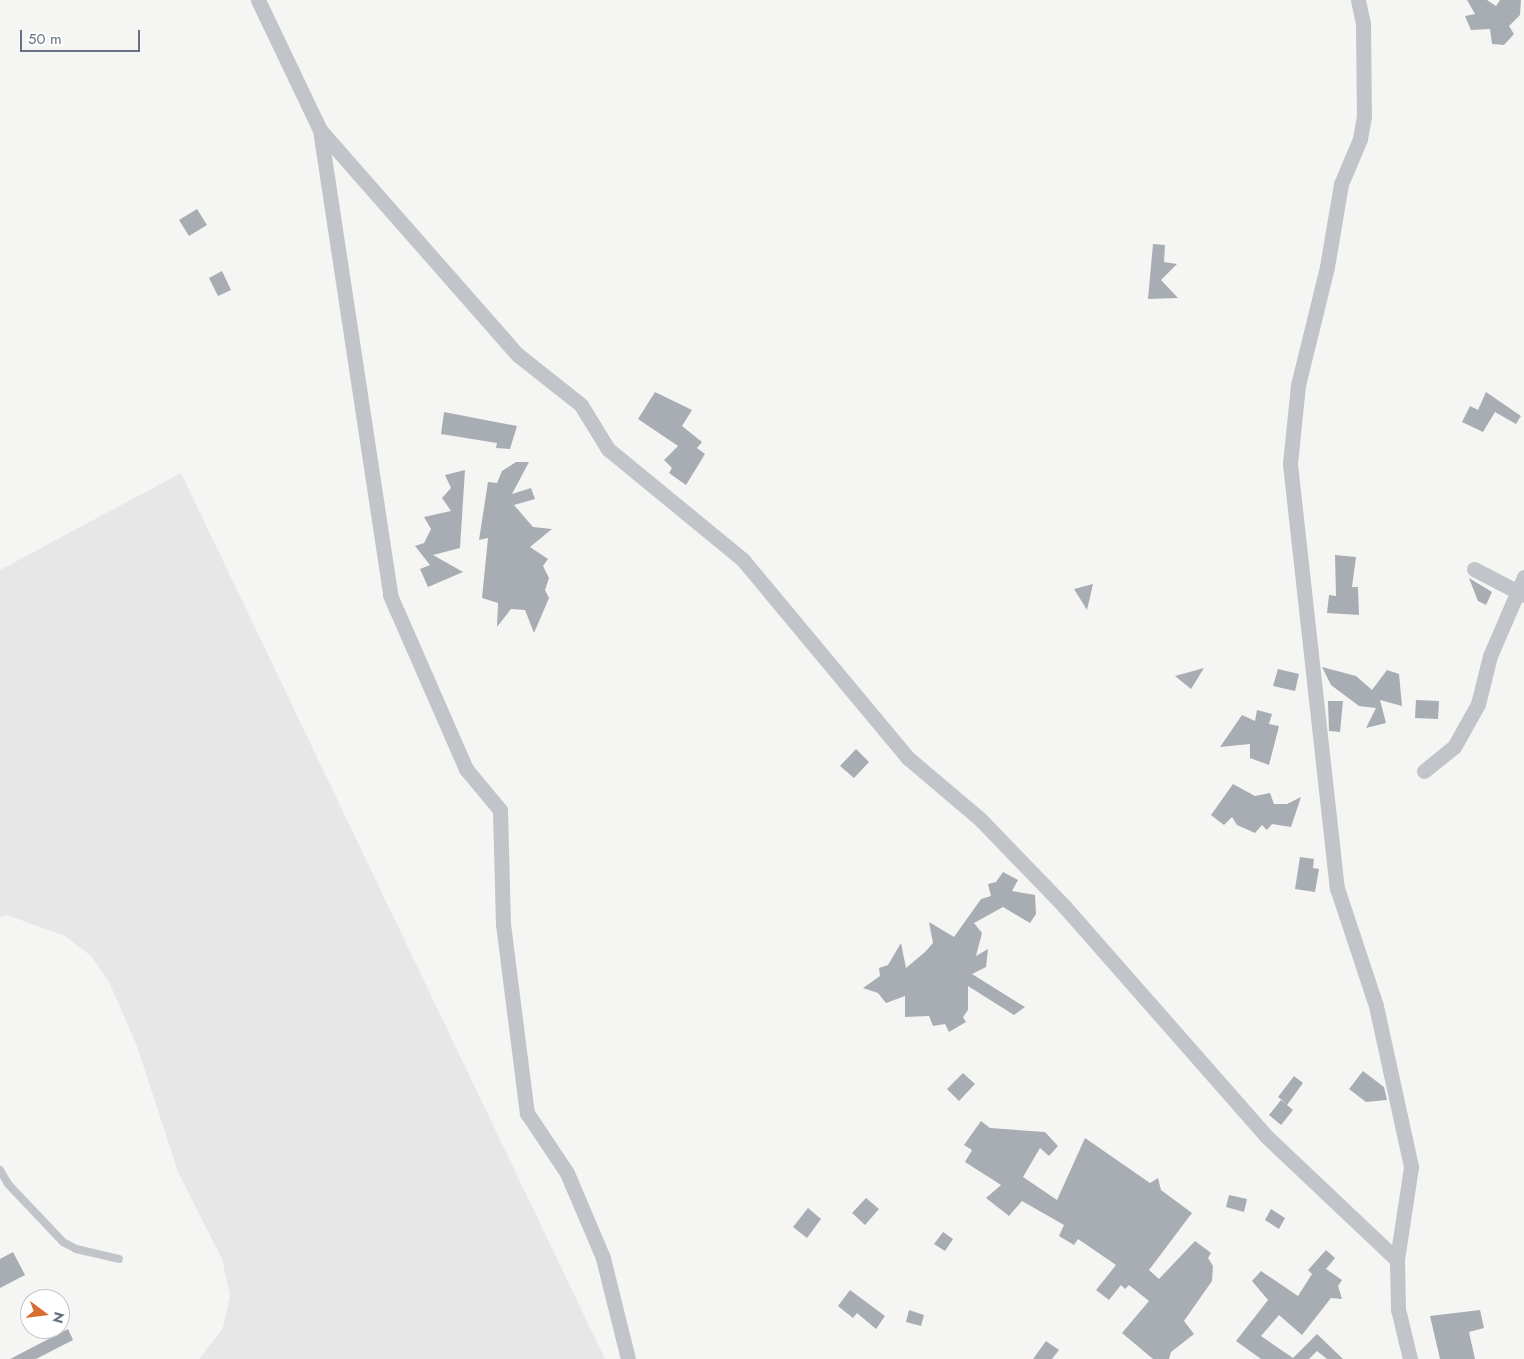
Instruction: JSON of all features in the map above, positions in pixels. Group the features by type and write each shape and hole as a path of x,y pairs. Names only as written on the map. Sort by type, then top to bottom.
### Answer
{"street":[{"path":"258,0 320,130 518,355 580,405 608,449 743,560 908,758 980,819 1064,906 1266,1136 1397,1260"},
{"path":"1358,0 1363,24 1364,116 1360,138 1341,184 1327,267 1298,385 1290,464 1337,888 1376,1006 1411,1167 1397,1260 1398,1309 1410,1359"},
{"path":"320,130 390,595 466,769 500,810 503,924 527,1113 567,1173 602,1258 628,1359"},
{"path":"1474,569 1520,593"},
{"path":"1424,771 1454,747 1478,704 1490,656 1520,593 1524,577"}],"lane":[{"path":"0,1170 8,1184 63,1242 76,1249 119,1259"}],"shaded area":[{"path":"181,473 605,1359 199,1359 223,1328 230,1295 222,1259 178,1172 137,1046 109,982 91,956 65,936 7,915 0,917 0,570"}],"building":[{"path":"1467,0 1487,0 1496,6 1500,0 1521,0 1520,15 1509,26 1514,34 1504,45 1492,44 1490,29 1471,30 1465,16 1475,14"},
{"path":"197,209 207,225 189,236 179,220"},
{"path":"1153,244 1165,245 1164,262 1177,264 1161,280 1178,298 1148,299"},
{"path":"222,271 231,290 218,296 209,278"},
{"path":"655,392 692,410 682,426 702,442 697,448 705,454 686,485 669,473 672,468 664,460 678,446 638,419"},
{"path":"1486,392 1521,416 1516,424 1495,412 1483,432 1462,422 1470,406 1478,410"},
{"path":"444,412 517,426 510,449 496,448 497,443 441,434"},
{"path":"516,462 529,462 512,494 531,488 535,499 514,505 533,527 552,529 530,547 548,559 543,566 549,578 545,590 549,598 534,633 525,610 511,609 497,627 498,603 482,598 488,538 479,540 488,482 497,483 502,471"},
{"path":"465,470 460,548 433,555 463,572 428,587 420,569 430,565 415,546 424,543 431,529 424,517 451,511 442,498 451,488 445,475"},
{"path":"1335,555 1356,557 1352,587 1358,587 1359,615 1327,613 1329,595 1336,596"},
{"path":"1469,578 1492,592 1486,605 1478,601"},
{"path":"1093,584 1087,610 1074,589"},
{"path":"1322,667 1356,676 1372,690 1387,670 1399,674 1402,706 1380,700 1386,723 1366,728 1376,708 1359,706 1331,685"},
{"path":"1204,668 1191,689 1175,676"},
{"path":"1278,669 1299,674 1295,691 1273,686"},
{"path":"1416,700 1439,701 1438,719 1415,718"},
{"path":"1328,701 1343,701 1340,732 1329,731"},
{"path":"1257,710 1272,714 1269,724 1279,726 1269,765 1250,758 1250,744 1220,747 1242,715 1255,721"},
{"path":"856,749 869,762 854,778 840,766"},
{"path":"1233,784 1255,796 1270,793 1274,804 1287,804 1301,797 1291,827 1272,824 1267,830 1262,825 1255,833 1237,825 1232,817 1224,825 1211,815"},
{"path":"1300,857 1314,859 1313,868 1319,869 1315,892 1295,889"},
{"path":"1003,872 1018,880 1012,891 1035,895 1036,914 1030,923 1003,907 974,923 982,933 976,956 988,949 986,967 972,974 1025,1007 1014,1015 968,986 968,1010 963,1017 966,1022 949,1032 945,1024 933,1026 929,1016 905,1017 905,996 886,1003 878,993 863,988 880,976 879,968 888,965 901,943 906,968 925,952 933,943 929,922 954,937 981,899 991,896 988,884 996,882"},
{"path":"1363,1071 1384,1087 1387,1100 1366,1102 1349,1089"},
{"path":"963,1073 975,1084 959,1101 947,1089"},
{"path":"1294,1076 1303,1083 1287,1105 1293,1110 1281,1125 1269,1115 1281,1100 1287,1104 1278,1097"},
{"path":"981,1121 990,1128 1045,1132 1058,1146 1049,1156 1040,1148 1023,1177 1057,1200 1085,1138 1150,1183 1158,1178 1161,1190 1192,1213 1149,1270 1159,1279 1195,1241 1211,1253 1208,1258 1213,1266 1212,1281 1184,1321 1194,1334 1171,1352 1169,1359 1153,1359 1122,1333 1149,1301 1129,1285 1125,1289 1121,1285 1109,1300 1096,1290 1116,1265 1078,1239 1074,1245 1059,1236 1064,1225 1022,1201 1009,1216 986,1198 1001,1185 965,1162 972,1150 964,1145"},
{"path":"1229,1195 1247,1199 1244,1212 1226,1207"},
{"path":"866,1198 879,1209 865,1225 852,1213"},
{"path":"808,1208 821,1219 807,1238 793,1227"},
{"path":"1271,1209 1285,1218 1279,1229 1265,1220"},
{"path":"943,1232 953,1239 945,1251 934,1244"},
{"path":"1326,1250 1335,1258 1326,1269 1342,1280 1338,1286 1342,1299 1331,1298 1302,1335 1279,1315 1261,1336 1293,1358 1317,1334 1343,1359 1327,1359 1317,1351 1309,1359 1261,1359 1236,1341 1268,1300 1252,1281 1261,1271 1298,1296 1312,1274 1308,1270"},
{"path":"13,1252 25,1275 0,1288 0,1259"},
{"path":"850,1290 885,1316 876,1329 857,1313 853,1318 838,1306"},
{"path":"909,1310 924,1315 921,1326 906,1322"},
{"path":"1480,1310 1484,1328 1469,1332 1475,1359 1440,1359 1430,1316"},
{"path":"70,1333 73,1340 36,1359 10,1359 49,1339 70,1339"},
{"path":"1046,1341 1059,1350 1052,1359 1033,1359"}]}
